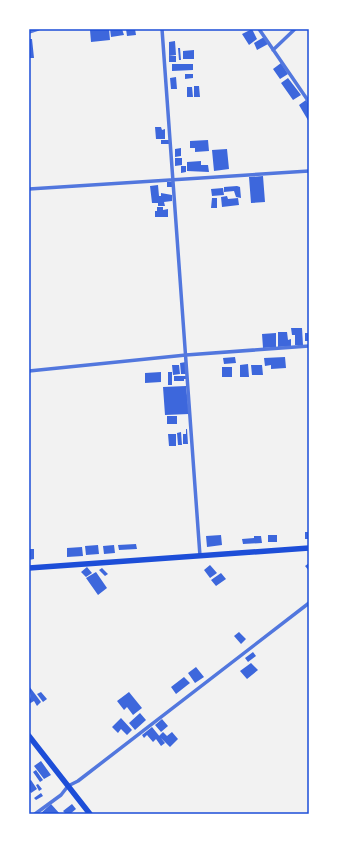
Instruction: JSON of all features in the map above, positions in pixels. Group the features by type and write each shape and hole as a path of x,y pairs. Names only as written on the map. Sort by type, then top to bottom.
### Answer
{"main road":[{"path":"29,568 309,548"},
{"path":"29,736 90,814"}],"street":[{"path":"29,32 38,29"},
{"path":"162,29 200,556"},
{"path":"259,29 309,102"},
{"path":"273,50 296,29"},
{"path":"29,189 309,171"},
{"path":"29,371 186,355 309,346"},
{"path":"34,814 61,795 68,786 78,781 309,604"}],"building":[{"path":"109,29 110,40 91,42 90,30"},
{"path":"110,29 122,29 124,35 111,37"},
{"path":"126,29 135,29 136,35 127,36"},
{"path":"252,29 257,39 249,45 242,34"},
{"path":"264,37 268,44 257,50 254,43"},
{"path":"29,39 32,39 34,58 29,58"},
{"path":"175,41 176,55 169,56 169,42"},
{"path":"178,48 180,48 181,60 179,60"},
{"path":"194,50 194,59 183,59 183,51"},
{"path":"169,56 176,56 176,62 169,62"},
{"path":"281,63 288,74 280,79 273,69"},
{"path":"172,64 193,64 193,70 172,71"},
{"path":"185,74 193,74 193,78 185,79"},
{"path":"176,77 177,89 171,89 170,78"},
{"path":"288,78 301,95 293,100 281,83"},
{"path":"194,86 199,86 200,97 194,97"},
{"path":"187,87 192,87 193,97 187,97"},
{"path":"306,100 309,105 309,122 299,105"},
{"path":"155,127 161,127 162,130 165,129 165,139 156,139"},
{"path":"161,140 169,140 169,144 161,144"},
{"path":"208,140 209,151 195,152 195,148 190,148 190,141"},
{"path":"181,148 181,156 175,157 175,149"},
{"path":"227,149 229,169 214,171 212,150"},
{"path":"175,158 182,158 182,165 175,166"},
{"path":"201,161 201,165 208,165 209,172 187,171 187,162"},
{"path":"181,166 186,166 186,172 181,173"},
{"path":"263,176 265,202 251,203 249,177"},
{"path":"167,182 172,182 172,187 167,187"},
{"path":"158,185 159,196 161,196 161,193 172,195 172,201 164,202 165,206 158,206 158,203 152,203 150,186"},
{"path":"224,187 240,187 241,198 236,197 234,191 224,192"},
{"path":"223,188 224,195 212,196 211,189"},
{"path":"227,196 228,199 238,198 239,205 222,207 221,197"},
{"path":"212,198 217,198 217,208 211,208"},
{"path":"157,207 163,207 163,210 168,209 168,217 155,217"},
{"path":"291,328 302,328 303,345 295,345 295,335 292,335"},
{"path":"278,332 287,332 288,340 291,339 291,346 278,347"},
{"path":"276,333 276,347 263,348 262,334"},
{"path":"305,333 309,333 309,341 305,341"},
{"path":"235,357 236,363 224,364 223,358"},
{"path":"285,357 286,368 271,369 271,365 265,366 264,358"},
{"path":"186,362 187,374 181,374 180,363"},
{"path":"248,364 249,377 240,377 240,365"},
{"path":"172,365 179,365 180,374 173,375"},
{"path":"251,365 262,365 263,375 252,375"},
{"path":"222,367 232,367 232,377 222,377"},
{"path":"161,372 161,382 145,383 145,373"},
{"path":"168,372 172,372 172,385 168,385"},
{"path":"174,376 186,376 186,379 184,379 184,381 174,381"},
{"path":"186,386 189,414 165,415 163,387"},
{"path":"167,416 177,416 177,424 167,424"},
{"path":"186,429 188,444 183,444 183,434 186,434"},
{"path":"181,432 182,445 178,445 177,433"},
{"path":"168,434 176,434 176,446 169,446"},
{"path":"305,532 309,532 309,539 305,539"},
{"path":"221,535 222,545 207,547 206,536"},
{"path":"268,535 277,535 277,542 268,542"},
{"path":"254,536 261,536 262,543 243,544 242,539 254,538"},
{"path":"136,544 137,549 119,550 118,545"},
{"path":"98,545 99,554 86,555 85,546"},
{"path":"114,545 115,553 104,554 103,546"},
{"path":"82,547 83,556 67,557 67,548"},
{"path":"29,549 34,549 34,559 29,560"},
{"path":"309,563 309,571 305,566"},
{"path":"210,565 217,573 210,578 204,570"},
{"path":"87,567 92,573 86,577 81,572"},
{"path":"102,568 108,574 105,576 99,570"},
{"path":"96,572 107,588 98,595 86,578"},
{"path":"221,573 226,579 216,586 211,580"},
{"path":"239,632 246,639 241,644 234,636"},
{"path":"253,652 256,656 248,662 245,658"},
{"path":"251,663 258,670 247,679 240,671"},
{"path":"196,667 204,677 195,683 188,673"},
{"path":"184,677 190,683 176,694 171,687"},
{"path":"29,686 41,702 37,706 34,701 29,704 31,696"},
{"path":"41,692 47,699 43,702 37,694"},
{"path":"129,692 142,708 133,715 127,707 124,710 117,701"},
{"path":"140,713 146,720 135,730 129,723"},
{"path":"121,718 132,730 127,735 121,729 118,733 112,727"},
{"path":"162,719 168,726 161,732 155,725"},
{"path":"152,727 165,743 161,746 156,739 153,742 147,735 144,738 142,735"},
{"path":"163,732 167,736 172,732 178,739 170,747 159,736"},
{"path":"41,761 51,775 44,779 34,766"},
{"path":"36,770 43,780 40,782 33,772"},
{"path":"31,780 37,789 31,793 29,790 29,781"},
{"path":"38,784 42,789 39,791 36,785"},
{"path":"41,793 43,796 36,800 34,798"},
{"path":"51,804 60,814 40,814"},
{"path":"72,804 76,809 70,814 66,814 63,811"}]}
